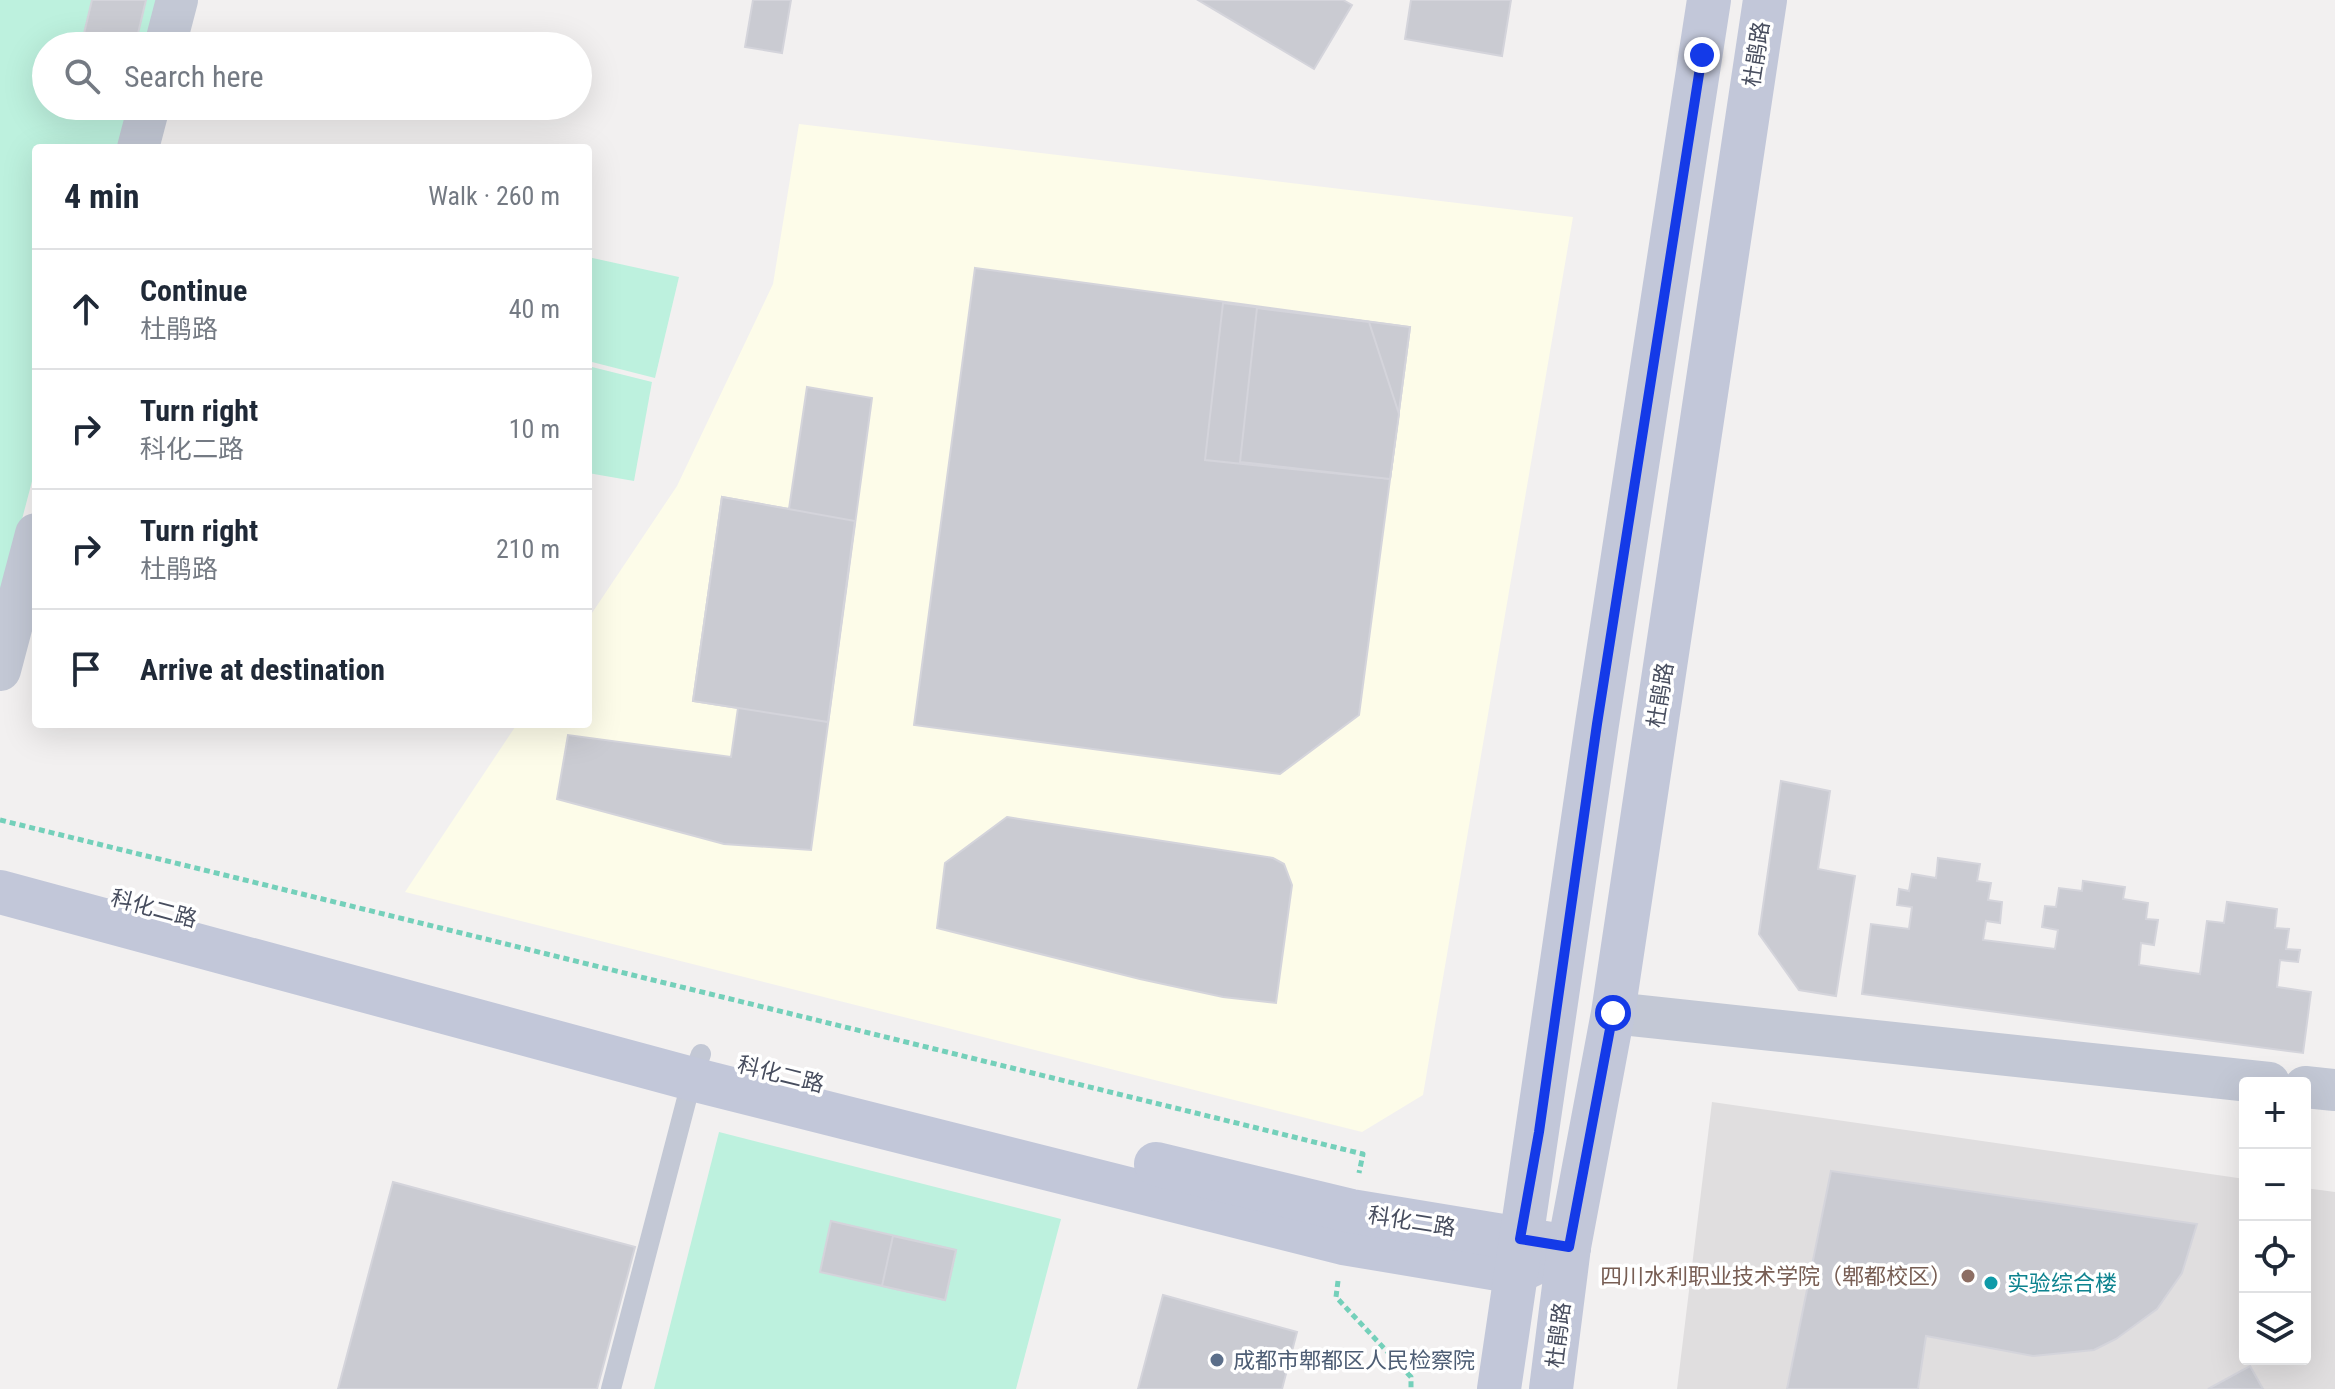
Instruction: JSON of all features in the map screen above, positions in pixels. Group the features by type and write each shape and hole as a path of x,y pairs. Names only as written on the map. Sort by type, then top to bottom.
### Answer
{"main road":[{"path":"1499,1389 1709,0"},
{"name":"杜鹃路","path":"1551,1389 1569,1247 1613,1013 1765,0"},
{"name":"科化二路","path":"0,866 697,1066 1347,1227 1518,1255 1569,1247"},
{"path":"0,892 697,1066"}],"street":[{"path":"169,32 177,0"},
{"path":"139,144 145,120"},
{"path":"0,670 32,549"},
{"path":"1613,1013 2239,1080"},
{"path":"2311,1088 2335,1090"}],"lane":[{"path":"611,1389 697,1066"}],"path":[{"path":"0,820 1363,1154 1336,1297 1411,1377 1411,1389"}],"shaded area":[{"path":"799,124 1573,217 1423,1095 1362,1132 405,892 514,728 592,728 592,613 677,486 773,284"},
{"name":"四川水利职业技术学院（郫都校区）","path":"1712,1102 2239,1178 2239,1365 2311,1365 2311,1189 2335,1192 2335,1389 1677,1389"}],"green space":[{"path":"0,0 158,0 150,32 32,32 32,120 126,120 120,144 32,144 32,481 0,603"},
{"path":"592,258 679,277 655,378 592,362"},
{"path":"592,367 652,382 634,481 592,474"},
{"path":"719,1132 1061,1219 1016,1389 654,1389"}],"building":[{"path":"92,0 146,0 138,32 84,32"},
{"path":"753,0 791,0 782,53 745,47"},
{"path":"1198,0 1343,0 1352,5 1314,69"},
{"path":"1411,0 1511,0 1502,56 1405,39"},
{"path":"975,268 1410,327 1359,715 1280,774 914,725"},
{"path":"1223,303 1410,327 1390,479 1205,460"},
{"path":"1257,308 1369,322 1399,414 1390,479 1240,462"},
{"path":"807,387 872,398 811,850 724,844 557,799 568,735 731,757 738,708 693,701 722,497 789,509"},
{"path":"722,497 855,521 828,722 693,701"},
{"path":"1781,781 1830,791 1818,869 1855,876 1836,996 1799,990 1759,934"},
{"path":"1007,817 1273,858 1284,864 1292,885 1276,1003 1223,997 1140,979 937,928 945,863"},
{"path":"1938,858 1980,864 1977,881 1991,883 1988,900 2002,902 2000,923 1986,921 1983,940 2055,949 2058,930 2042,927 2045,906 2056,907 2059,888 2082,891 2083,881 2125,887 2123,899 2148,903 2146,919 2158,920 2154,945 2141,943 2139,965 2200,974 2207,921 2224,923 2227,902 2277,909 2275,928 2289,929 2286,949 2300,950 2298,962 2280,960 2277,987 2311,992 2303,1053 1862,994 1871,924 1909,929 1912,907 1897,905 1899,889 1909,891 1912,874 1936,878"},
{"name":"实验综合楼","path":"1831,1171 2197,1224 2182,1273 2157,1309 2116,1339 2094,1350 2033,1356 1926,1336 1918,1389 1787,1389"},
{"path":"393,1182 635,1247 597,1389 338,1389"},
{"path":"831,1221 956,1250 945,1300 820,1272"},
{"path":"893,1236 956,1250 945,1300 882,1286"},
{"name":"成都市郫都区人民检察院","path":"1163,1295 1297,1332 1282,1389 1138,1389"},
{"path":"2250,1366 2263,1389 2208,1389"}],"place":[{"name":"四川水利职业技术学院（郫都校区）","path":"1968,1276"},
{"name":"实验综合楼","path":"1991,1283"},
{"name":"成都市郫都区人民检察院","path":"1217,1360"}],"route":[{"path":"1613,1013 1569,1247 1520,1239 1539,1132 1597,724 1702,55"}]}
